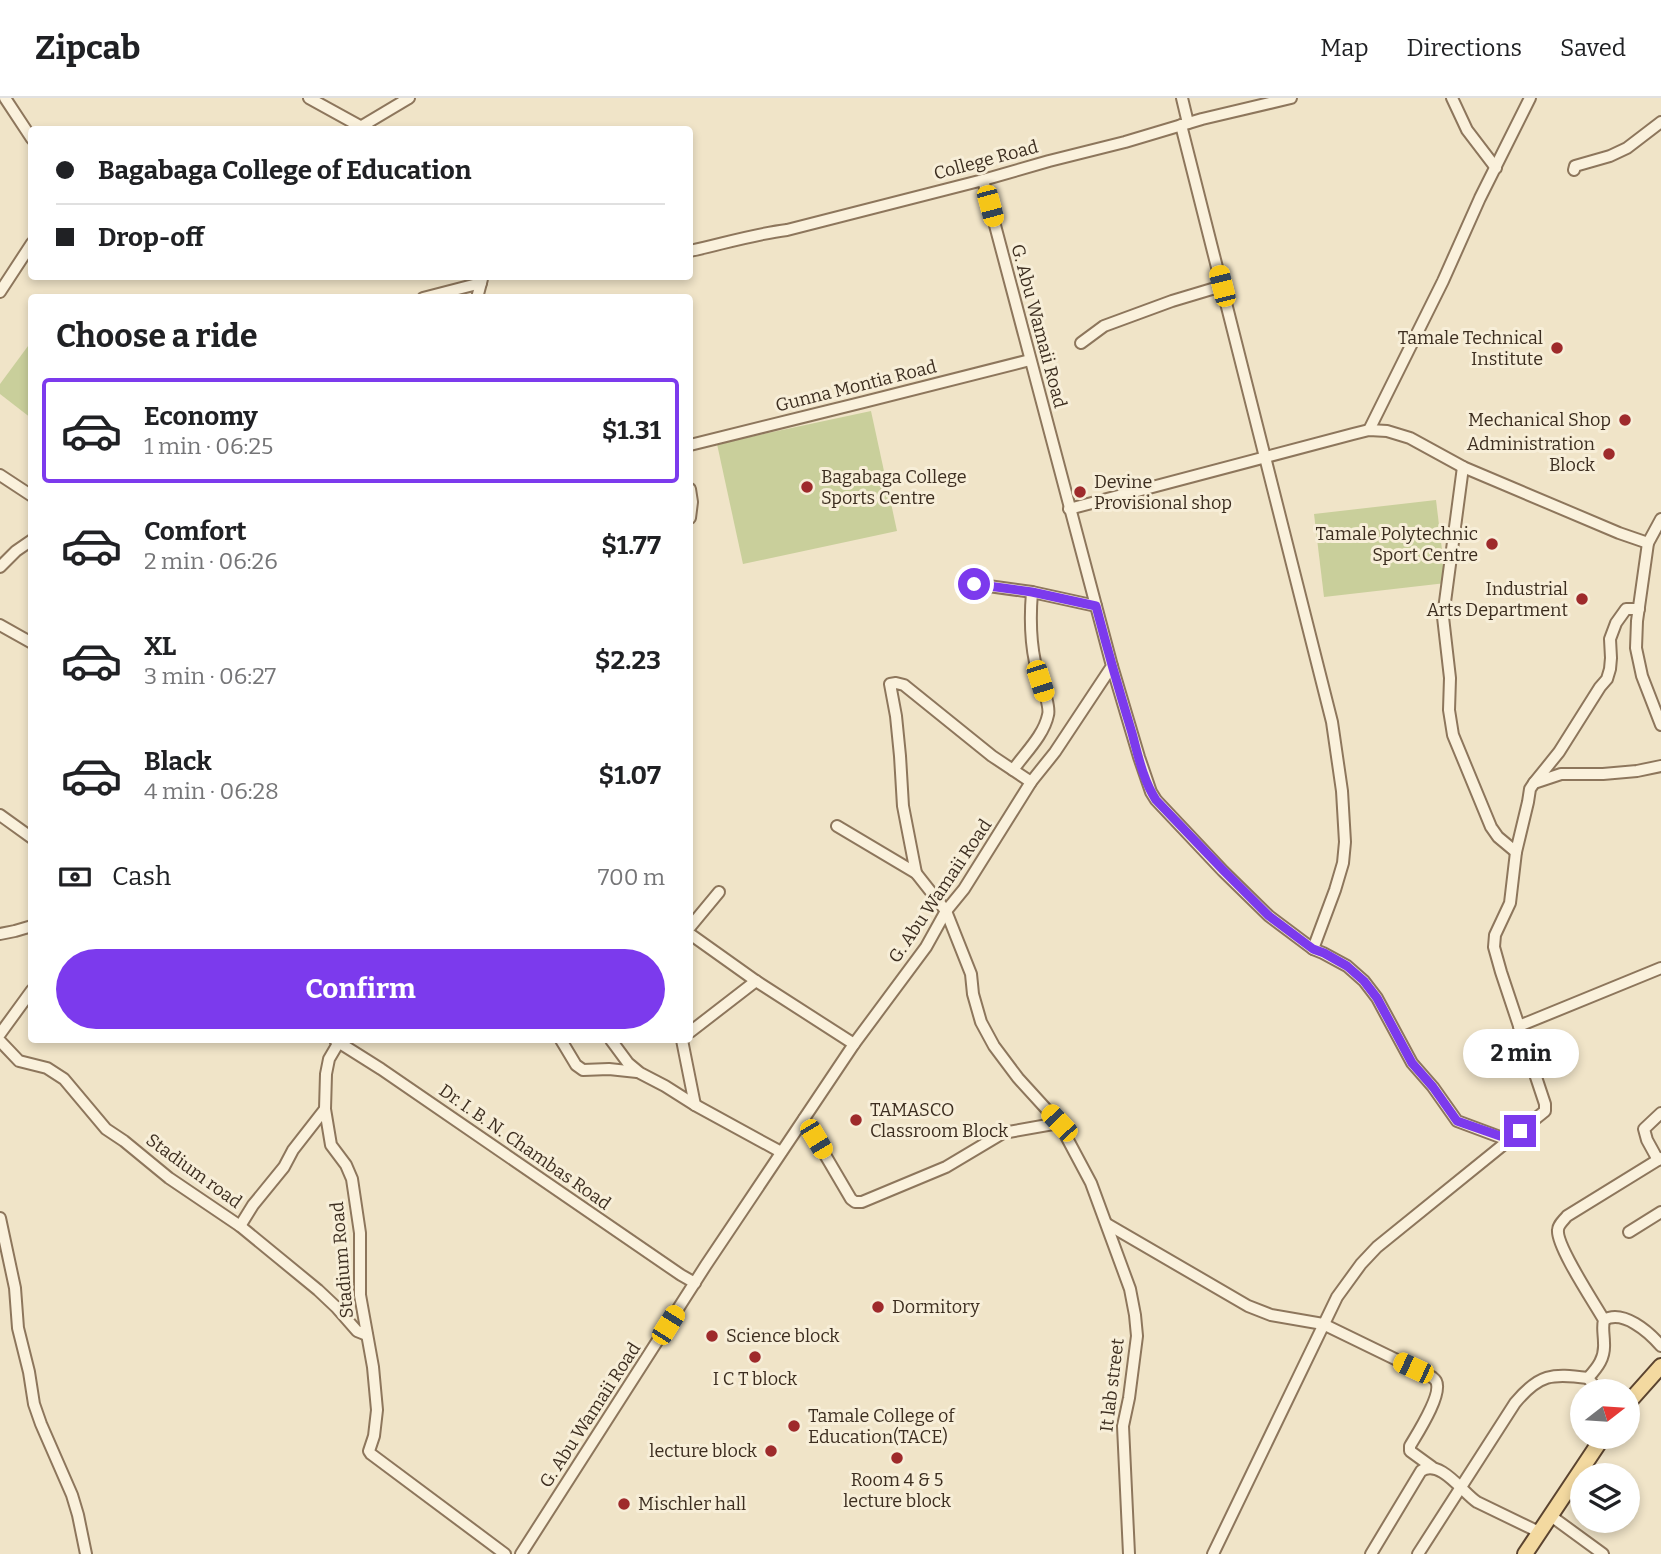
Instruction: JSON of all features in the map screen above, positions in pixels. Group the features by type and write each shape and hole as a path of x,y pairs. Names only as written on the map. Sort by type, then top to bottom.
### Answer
{"main road":[{"path":"1640,1390 1661,1366"},
{"path":"1525,1554 1595,1449"}],"street":[{"path":"309,98 361,126"},
{"path":"368,126 409,98"},
{"path":"1182,98 1184,124 1222,286 1332,722 1342,791 1345,842 1338,881 1313,949"},
{"name":"College Road","path":"693,250 763,233 787,230 1291,98"},
{"path":"1452,98 1467,130 1496,168"},
{"path":"1369,430 1530,98"},
{"path":"4,102 28,134"},
{"path":"1573,170 1575,166 1610,156 1626,148 1661,122"},
{"name":"G. Abu Wamaii Road","path":"521,1554 781,1152 854,1044 926,947 946,911 964,889 1031,782 1055,752 1112,666 983,180"},
{"path":"0,292 28,249"},
{"path":"436,294 482,280"},
{"path":"1081,343 1104,326 1222,286"},
{"name":"Gunna Montia Road","path":"693,443 1030,360"},
{"path":"1069,509 1369,430 1387,431 1410,438 1463,467 1648,543"},
{"path":"1463,467 1443,617 1450,678 1449,710 1453,734 1490,827 1516,852"},
{"path":"0,475 28,493"},
{"path":"1661,519 1648,543 1636,648 1642,676 1661,725"},
{"path":"0,567 28,543"},
{"path":"974,584 1032,592 1096,606"},
{"path":"1013,770 1046,722 1049,709 1030,635 1032,592"},
{"path":"1213,1554 1323,1324 1337,1297 1361,1264 1377,1247 1545,1111 1545,1104 1501,972 1494,947 1495,935 1510,903 1516,852 1530,789 1559,752 1607,679 1611,658 1610,639 1616,623 1626,609 1639,609"},
{"path":"0,625 28,641"},
{"path":"1112,666 1143,769 1156,800 1269,916 1313,949 1347,966 1364,981 1377,998 1412,1063 1457,1121 1500,1136 1514,1137"},
{"path":"916,873 903,806 899,743 890,684 896,682 904,685 992,756 1031,782"},
{"path":"1534,783 1561,774 1615,773 1661,766"},
{"path":"0,815 28,835"},
{"path":"837,827 916,873"},
{"name":"It lab street","path":"916,873 946,911 971,975 981,1023 1018,1078 1059,1123 1091,1183 1130,1289 1137,1336 1123,1426 1129,1554"},
{"path":"693,923 719,892"},
{"path":"0,934 28,927"},
{"path":"693,936 756,981 854,1044"},
{"path":"1519,1026 1661,968"},
{"path":"693,1030 756,981"},
{"path":"0,1034 28,996"},
{"name":"Stadium road","path":"0,1041 19,1060 47,1068 64,1079 106,1129 169,1178 240,1226 318,1290 357,1331 367,1335"},
{"name":"Stadium Road","path":"336,1043 326,1074 325,1109 331,1145 346,1165 352,1179 360,1233 360,1295 373,1367 377,1409 374,1436 369,1447 371,1454 505,1554"},
{"name":"Dr. I. B. N. Chambas Road","path":"340,1043 695,1283"},
{"path":"563,1043 576,1065 583,1070 609,1069 640,1073"},
{"path":"613,1043 628,1063 640,1073 781,1152"},
{"path":"683,1043 695,1105"},
{"path":"240,1226 325,1109"},
{"path":"1418,1554 1515,1403 1527,1389 1537,1382 1562,1374 1588,1378 1604,1357 1604,1320 1569,1261 1557,1234 1558,1227 1567,1216 1660,1159 1647,1140 1644,1129 1661,1113"},
{"path":"804,1119 855,1202 862,1202 946,1167 1003,1133 1059,1123"},
{"path":"1629,1232 1661,1212"},
{"path":"0,1218 15,1288 18,1328 34,1404 72,1495 86,1554"},
{"path":"1107,1224 1248,1306 1271,1315 1323,1324 1436,1381 1435,1399 1410,1446 1410,1451 1432,1467"},
{"path":"1604,1320 1616,1316 1640,1326 1661,1346"},
{"path":"1371,1554 1426,1467 1439,1469 1477,1502 1539,1532"},
{"path":"1551,1516 1603,1554"}],"green space":[{"path":"28,346 28,416 0,394 0,384"},
{"name":"Bagabaga College Sports Centre","path":"871,411 897,531 743,564 717,444"},
{"path":"1436,500 1446,583 1324,597 1314,514"}],"place":[{"name":"Tamale Technical Institute","path":"1557,348"},
{"name":"Mechanical Shop","path":"1625,420"},
{"name":"Administration Block","path":"1609,454"},
{"name":"Bagabaga College Sports Centre","path":"807,487"},
{"name":"Devine Provisional shop","path":"1080,492"},
{"name":"Tamale Polytechnic Sport Centre","path":"1492,544"},
{"name":"Industrial Arts Department","path":"1582,599"},
{"name":"TAMASCO Classroom Block","path":"856,1120"},
{"name":"Dormitory","path":"878,1307"},
{"name":"Science block","path":"712,1336"},
{"name":"I C T block","path":"755,1357"},
{"name":"Tamale College of Education(TACE)","path":"794,1426"},
{"name":"lecture block","path":"771,1451"},
{"name":"Room 4 & 5 lecture block","path":"897,1458"},
{"name":"Mischler hall","path":"624,1504"}],"route":[{"path":"974,584 1032,592 1096,606 1139,757 1156,800 1269,916 1313,949 1347,966 1364,981 1377,998 1412,1063 1457,1121 1500,1136 1514,1137 1520,1131"}]}
